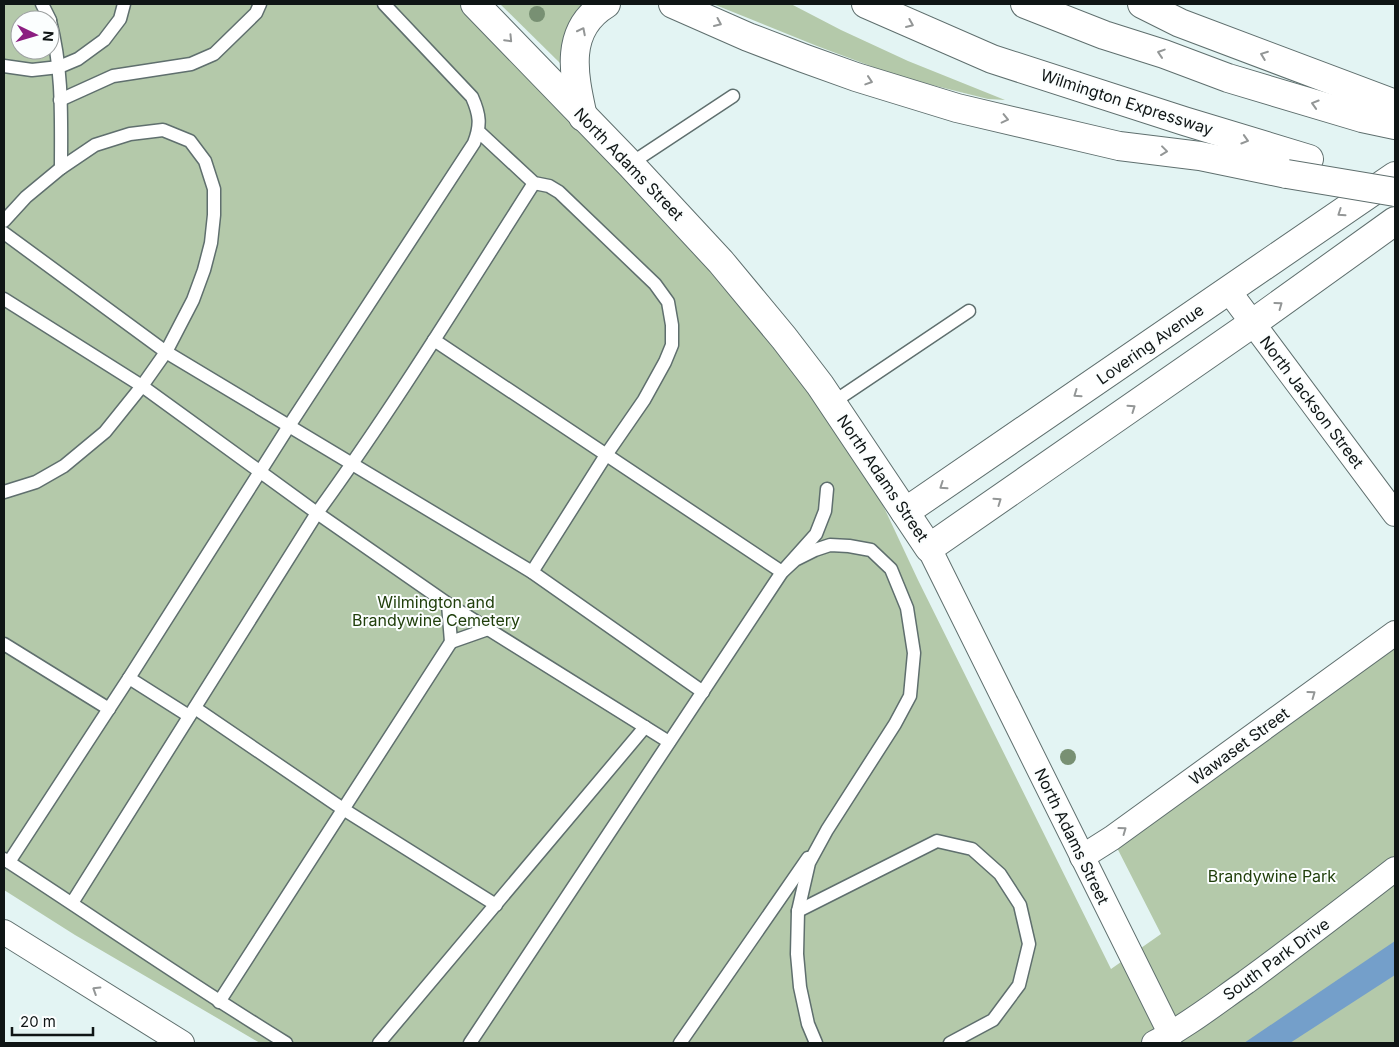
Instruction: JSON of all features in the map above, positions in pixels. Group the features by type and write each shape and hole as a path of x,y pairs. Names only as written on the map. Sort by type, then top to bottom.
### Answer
{"main road":[{"name":"North Adams Street","path":"475,4 630,164 721,262 784,338 832,403 929,548"},
{"path":"584,117 574,67 576,44 585,25 606,4"},
{"path":"673,4 803,58 856,77 958,108 1119,146 1298,166 1395,192"},
{"name":"Wilmington Expressway","path":"866,4 992,59 1175,118 1298,166 1395,182"},
{"path":"1025,4 1104,35 1164,54 1228,78 1362,118 1394,111"},
{"path":"1142,4 1180,23 1394,111"},
{"name":"Lovering Avenue","path":"906,512 1395,176"},
{"path":"929,548 1395,222"}],"street":[{"name":"North Jackson Street","path":"1228,290 1395,514"},
{"name":"North Adams Street","path":"929,548 1082,857 1163,1039"},
{"name":"Wawaset Street","path":"1082,857 1112,838 1395,634"},
{"name":"South Park Drive","path":"1163,1039 1293,947 1395,869"},
{"path":"4,932 182,1043"}],"lane":[{"path":"4,66 32,70 59,67 78,59 104,40 120,19 124,4"},
{"path":"60,100 113,76 191,64 214,54 256,13 260,4"},
{"path":"286,1043 219,1002 6,861 129,678 289,426 474,143 478,132 479,120 472,97 384,4"},
{"path":"58,60 61,168"},
{"path":"630,164 733,96"},
{"path":"4,221 26,197 61,168 95,144 130,134 163,130 190,141 205,161 214,189 211,243 204,270 193,300 166,352 142,386 105,432 64,466 36,482 4,492"},
{"path":"478,132 534,183 549,186 559,192 655,284 668,302 672,325 672,345 644,400 606,455 532,572"},
{"path":"72,903 317,513 352,464 434,340 534,183"},
{"path":"4,233 166,352 532,572 703,692"},
{"path":"4,299 142,386 317,513 448,604 669,742"},
{"path":"832,403 969,311"},
{"path":"434,340 782,572"},
{"path":"470,1043 782,572 816,534 825,512 827,489"},
{"path":"680,1043 827,830 895,724 910,696 914,653 906,608 892,569 871,550 830,545 795,560 782,572"},
{"path":"219,1002 451,642 448,604"},
{"path":"451,642 488,629"},
{"path":"4,644 108,709"},
{"path":"129,678 192,712 496,906"},
{"path":"379,1043 645,727"},
{"path":"816,1043 808,1024 800,987 797,954 798,911 809,863 827,830"},
{"path":"798,911 938,841 972,849 1000,874 1020,906 1029,944 1019,985 993,1020 950,1043"}],"green space":[{"name":"Wilmington and Brandywine Cemetery","path":"4,4 466,4 653,194 858,452 918,580 1111,969 1161,934 1112,838 1395,633 1395,1043 260,1043 75,935 4,890"},
{"path":"500,4 585,4 563,66"},
{"path":"713,4 791,4 908,61 1005,100 988,99 900,77"}],"water":[{"path":"1395,941 1395,975 1290,1043 1244,1043"}],"park label":[{"name":"Brandywine Park","path":"1272,876"}]}
